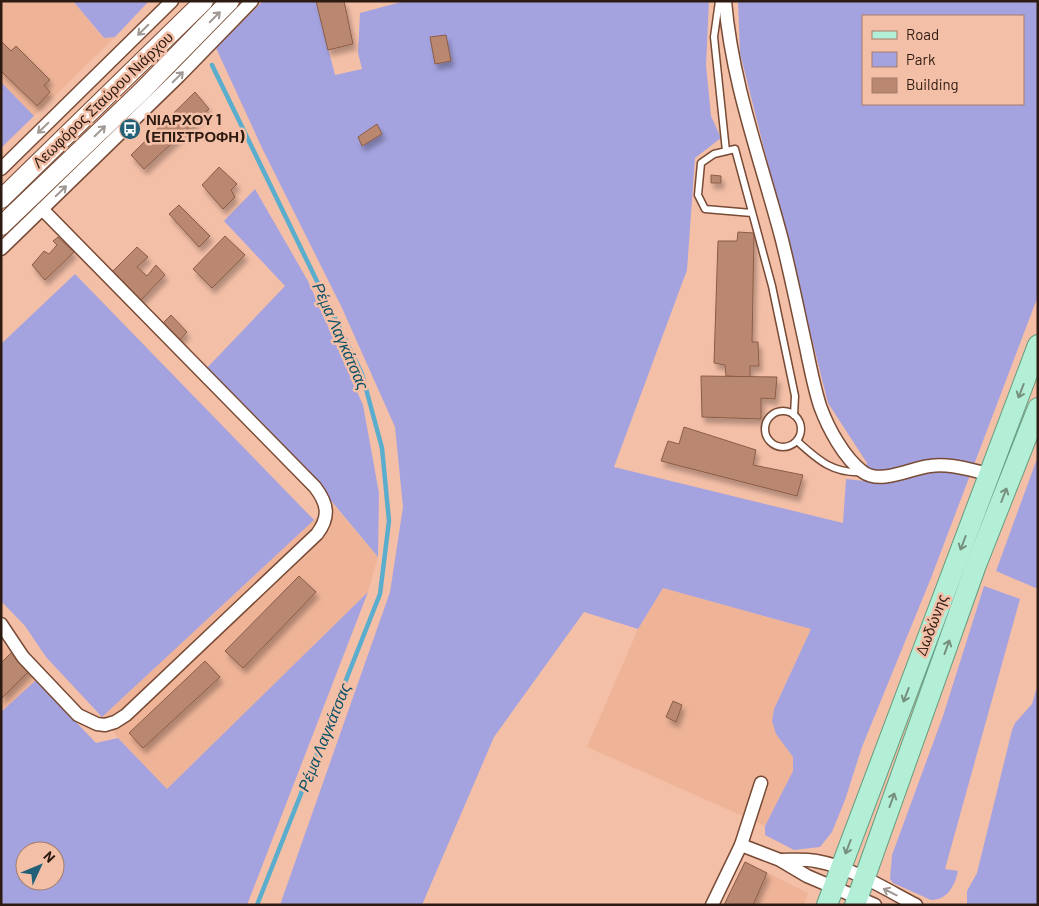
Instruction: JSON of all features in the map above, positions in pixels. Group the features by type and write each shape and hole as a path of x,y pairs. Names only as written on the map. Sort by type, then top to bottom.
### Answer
{"main road":[{"name":"Λεωφόρος Σταύρου Νιάρχου","path":"1,199 204,1"},
{"name":"Λεωφόρος Σταύρου Νιάρχου","path":"1,226 135,97 230,1"},
{"name":"Δωδώνης","path":"834,887 1038,345"},
{"name":"Δωδώνης","path":"863,896 976,566 1038,408"}],"street":[{"path":"1,169 172,1"},
{"path":"1,249 179,76 252,1"},
{"path":"725,1 730,48 741,96 781,239 820,406 841,446 864,472 884,476 942,465 989,474"},
{"path":"1,624 23,657 78,715 97,724 112,724 126,715 317,534 324,523 327,512 324,501 315,487 42,209"},
{"path":"712,905 741,845 761,782"},
{"path":"741,845 780,860 807,876 834,887 863,896 916,905"},
{"path":"780,860 817,861 834,887 863,896"}],"lane":[{"path":"719,1 714,37 726,151"},
{"path":"752,213 705,209 698,195 701,163 714,154 735,149 772,286 795,396 794,414 802,430 797,441 787,447 775,446 766,437 765,431 768,419 772,415 783,411 794,414"},
{"path":"797,441 821,463 851,473 864,472"}],"shaded area":[{"path":"1,1 73,1 103,38 115,37 34,116 1,82"},
{"path":"332,503 378,557 368,592 167,790 118,738 102,717"},
{"path":"663,588 811,629 774,709 772,721 776,734 793,757 793,771 765,826 587,747 638,629"},
{"path":"1,642 36,680 1,712"},
{"path":"745,862 808,893 804,905 724,905"}],"green space":[{"path":"73,1 149,1 115,37 104,38"},
{"path":"263,1 316,1 335,75 362,69 358,53 360,13 405,1 709,1 706,65 711,116 721,138 695,158 687,270 614,467 843,523 846,479 865,481 867,463 828,403 740,53 738,1 1038,1 1038,296 931,578 862,747 845,800 832,832 820,847 794,850 765,835 765,826 793,771 793,757 776,734 772,721 774,709 811,629 663,588 638,629 584,612 494,737 422,905 280,905 390,592 403,507 395,427 342,308 263,150 216,48"},
{"path":"1,82 34,116 2,147 1,146"},
{"path":"255,189 308,281 363,405 379,493 378,557 323,491 205,370 285,286 224,221"},
{"path":"75,274 314,520 102,717 46,657 25,626 1,601 1,344"},
{"path":"1038,456 1038,589 996,571"},
{"path":"984,586 1020,599 945,869 958,871 957,876 953,886 946,895 931,900 893,883 890,879 892,855 943,716"},
{"path":"368,592 247,905 1,905 1,712 36,680 96,743 118,738 167,789"},
{"path":"1038,684 1038,905 967,905 967,891 977,873 1012,730 1015,723 1032,704"}],"building":[{"path":"316,1 344,1 353,44 328,50"},
{"path":"446,35 451,61 435,64 430,37"},
{"path":"1,41 11,51 16,46 50,80 44,85 50,92 37,106 1,71"},
{"path":"195,92 209,109 144,169 131,155"},
{"path":"377,124 382,134 362,146 358,137"},
{"path":"219,167 237,184 231,190 235,197 223,209 202,185"},
{"path":"711,175 721,176 721,183 711,183"},
{"path":"179,205 210,236 199,247 169,214"},
{"path":"738,232 754,233 752,342 758,342 759,366 750,366 750,377 726,376 725,365 714,363 718,241 737,241"},
{"path":"225,236 245,255 212,288 193,269"},
{"path":"58,237 74,252 45,280 32,265 44,251 49,254 57,245 53,241"},
{"path":"137,247 148,257 137,267 147,276 156,265 165,275 140,301 112,272"},
{"path":"171,315 187,332 178,342 162,324"},
{"path":"701,376 777,377 775,399 761,398 761,419 702,417"},
{"path":"684,427 756,450 753,465 803,475 797,496 661,461 668,441 679,444"},
{"path":"299,576 316,592 243,668 225,651"},
{"path":"13,651 31,669 1,699 1,663"},
{"path":"205,661 220,677 143,748 129,733"},
{"path":"673,701 682,705 676,722 666,717"},
{"path":"745,862 767,873 753,905 724,905"}],"waterway":[{"name":"Ρέμα Λαγκάτσας","path":"212,65 362,374 382,448 389,521 380,594 257,905"}],"place":[{"name":"ΝΙΑΡΧΟΥ 1 (ΕΠΙΣΤΡΟΦΗ)","path":"130,129"}]}
